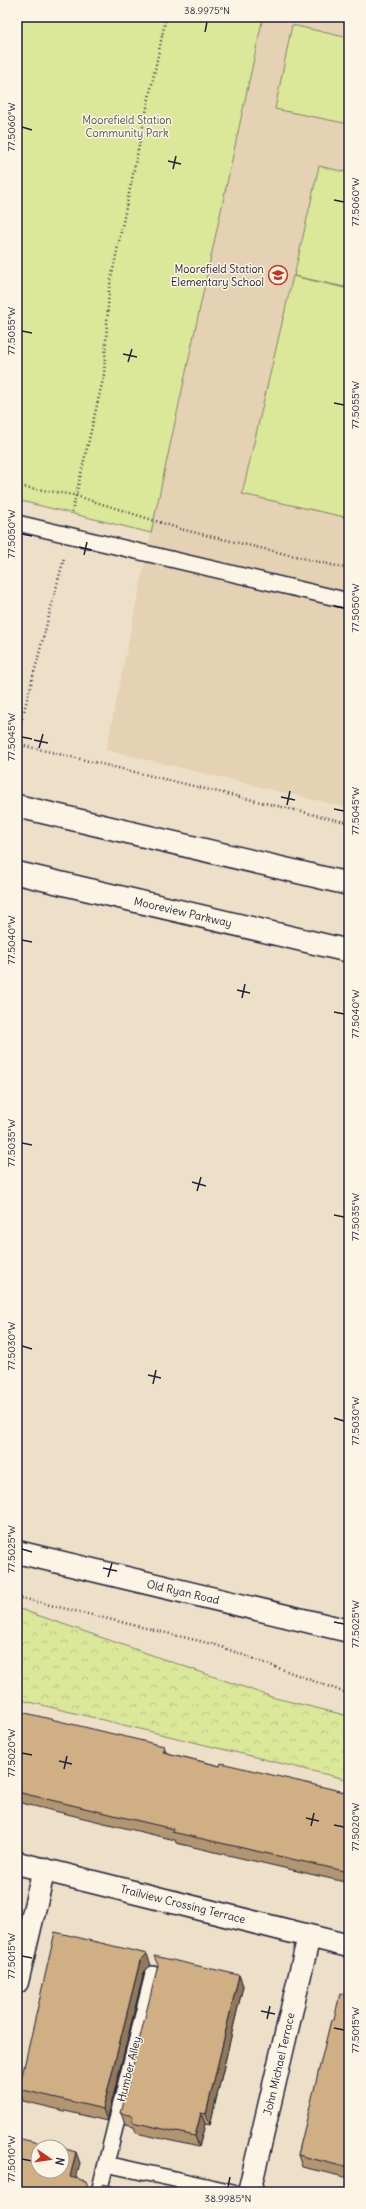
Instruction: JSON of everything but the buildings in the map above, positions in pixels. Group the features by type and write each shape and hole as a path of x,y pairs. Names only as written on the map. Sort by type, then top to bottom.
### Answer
{"street":[{"path":"17,806 349,884"},
{"name":"Mooreview Parkway","path":"17,873 349,951"},
{"name":"Old Ryan Road","path":"17,1552 349,1631"},
{"name":"Trailview Crossing Terrace","path":"17,1863 349,1946"},
{"path":"17,1982 44,1869"},
{"name":"John Michael Terrace","path":"249,2192 309,1936"}],"lane":[{"path":"17,523 349,601"},
{"name":"Humber Alley","path":"99,2192 153,1974"},
{"path":"106,2164 233,2192"}],"path":[{"path":"17,738 63,564 74,495 93,425 104,375 109,289 166,17"},
{"path":"17,486 74,495 184,530 349,569"},
{"path":"17,744 349,823"},
{"path":"17,1597 216,1645 349,1694"}],"shaded area":[{"name":"Moorefield Station Elementary School","path":"263,17 349,17 349,808 106,750 151,533"}],"green space":[{"name":"Moorefield Station Community Park","path":"17,17 263,17 151,533 17,500"},
{"path":"292,25 349,38 349,124 275,109"},
{"path":"319,166 349,173 349,288 294,276"},
{"path":"293,276 349,289 349,518 242,494"},
{"path":"17,1608 275,1698 349,1716 349,1780 17,1699"}],"place":[{"name":"Moorefield Station Elementary School","path":"278,275"}]}
